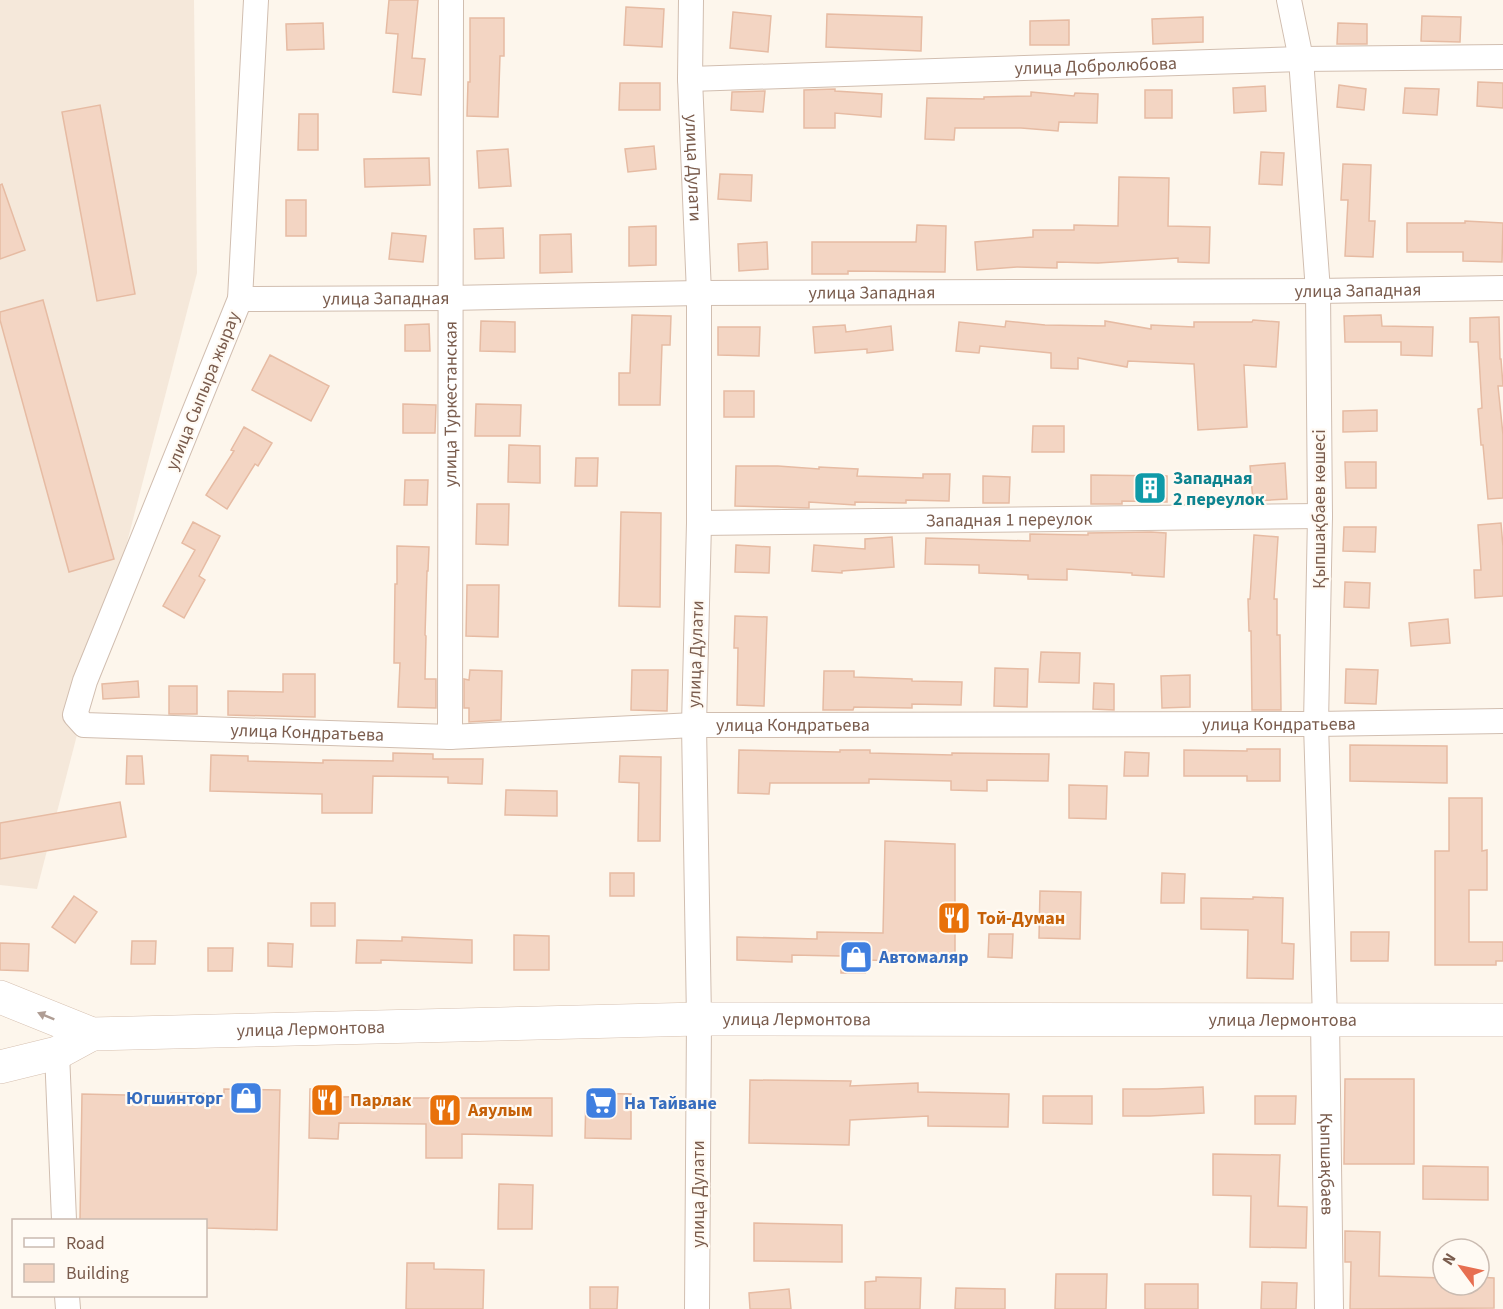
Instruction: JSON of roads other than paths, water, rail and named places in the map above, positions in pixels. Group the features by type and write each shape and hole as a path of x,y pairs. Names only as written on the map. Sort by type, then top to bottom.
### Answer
{"main road":[{"path":"0,997 92,1034"},
{"name":"улица Лермонтова","path":"92,1034 699,1019 1503,1020"},
{"path":"0,1067 57,1053 92,1034"}],"street":[{"name":"улица Сыпыра жырау","path":"84,725 75,716 85,681 240,299 256,0"},
{"name":"улица Туркестанская","path":"450,737 451,0"},
{"name":"улица Дулати","path":"691,0 690,79 699,293 699,523 693,725 699,1019 697,1309"},
{"name":"Қыпшақбаев көшесі","path":"1289,0 1301,59 1318,291 1320,516 1317,724 1325,1020"},
{"name":"улица Добролюбова","path":"690,79 1301,59 1503,57"},
{"name":"улица Западная","path":"240,299 699,293 1318,291 1503,288"},
{"name":"Западная 1 переулок","path":"699,523 1320,516"},
{"name":"улица Кондратьева","path":"84,725 450,737 693,725 1317,724 1503,721"},
{"name":"Қыпшақбаев","path":"1325,1020 1329,1309"},
{"path":"57,1053 64,1219"}],"place":[{"name":"Западная 2 переулок","path":"1150,488"},
{"name":"Той-Думан","path":"954,918"},
{"name":"Автомаляр","path":"856,957"},
{"name":"Югшинторг","path":"246,1098"},
{"name":"Парлак","path":"327,1100"},
{"name":"На Тайване","path":"601,1103"},
{"name":"Аяулым","path":"445,1110"}]}
